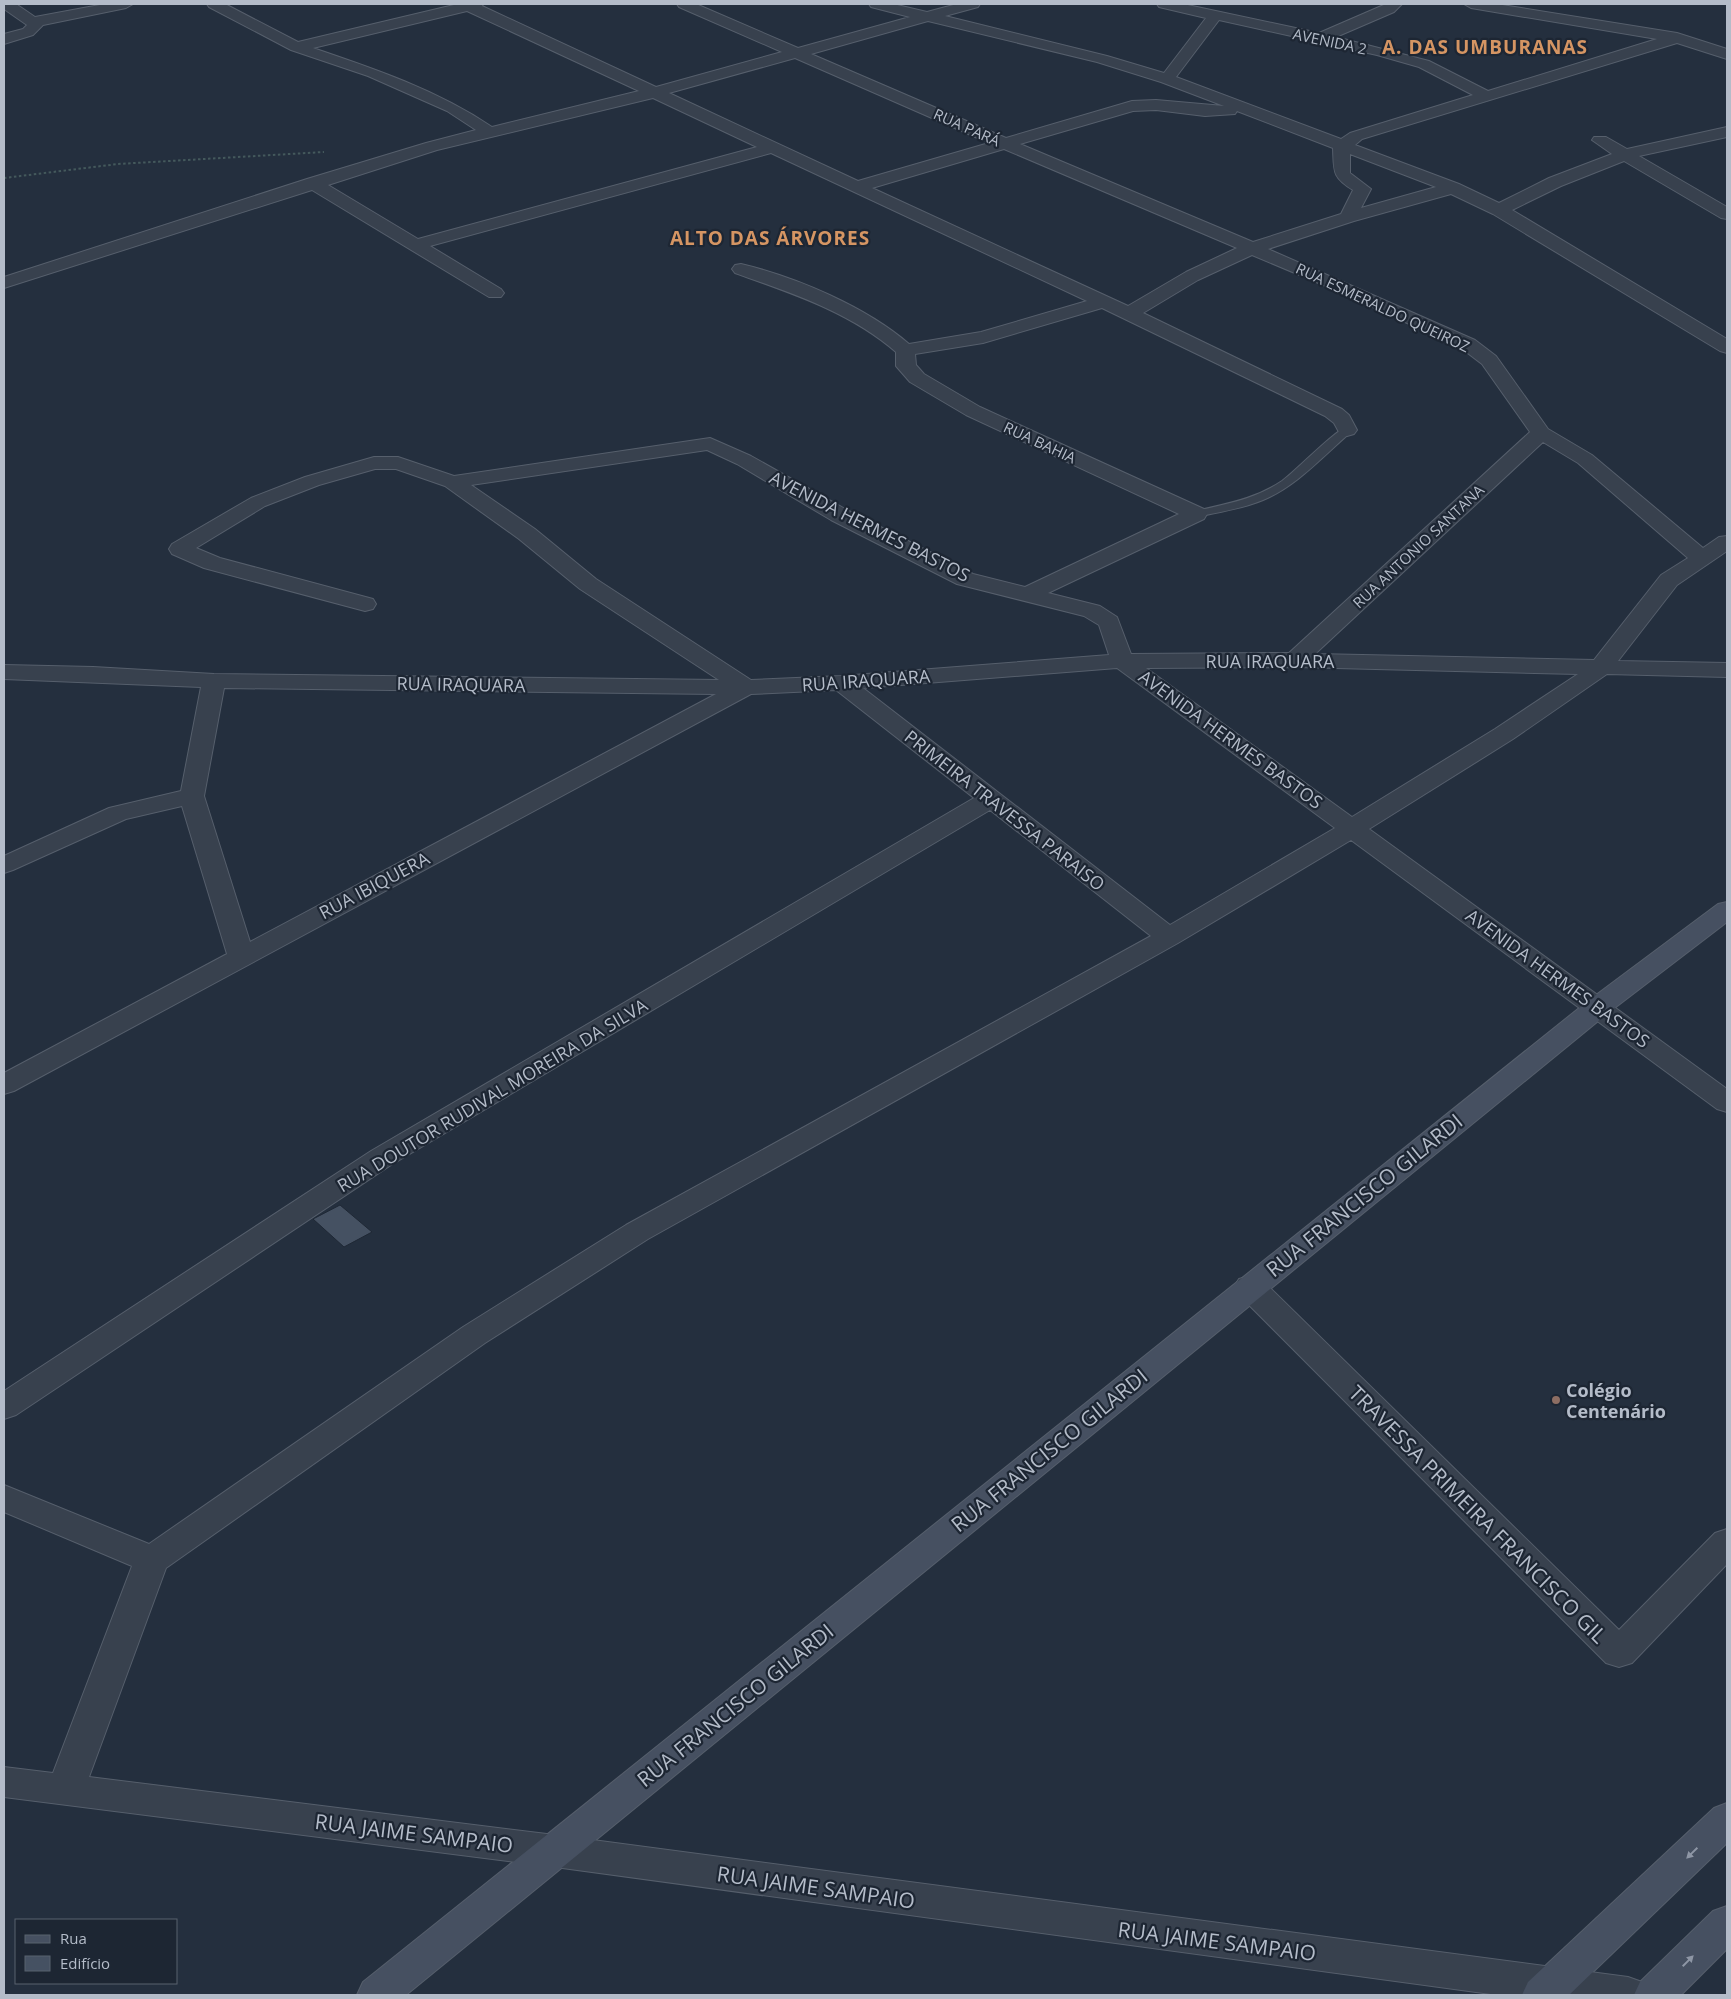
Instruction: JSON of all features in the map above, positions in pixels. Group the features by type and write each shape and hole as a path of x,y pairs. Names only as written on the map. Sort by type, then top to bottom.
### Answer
{"street":[{"path":"7,4 16,12 35,22 126,4"},
{"path":"214,4 296,47 373,73 453,108 488,131"},
{"path":"296,47 470,4 652,93 1104,302 1339,416 1344,420 1347,430"},
{"name":"RUA PARÁ","path":"684,4 1252,248"},
{"path":"876,4 1102,59 1167,79 1341,147 1453,188 1499,210 1727,347"},
{"path":"4,283 313,183 488,131 652,93 973,4"},
{"name":"AVENIDA 2","path":"1164,4 1320,38 1424,64 1489,97"},
{"path":"1320,38 1389,9 1395,4"},
{"path":"1471,4 1677,38 1727,54"},
{"path":"1167,79 1215,16"},
{"path":"4,38 33,29 35,22"},
{"path":"1341,147 1356,136 1489,97 1677,38"},
{"path":"856,187 1140,104 1147,103 1205,111 1244,109"},
{"path":"1499,210 1555,182 1626,154 1727,132"},
{"path":"1600,140 1727,214"},
{"path":"1341,147 1342,173 1345,178 1362,189 1348,217"},
{"path":"415,245 771,148"},
{"path":"313,183 495,293"},
{"path":"1127,314 1146,305 1192,276 1252,248 1348,217 1453,188"},
{"name":"RUA ESMERALDO QUEIROZ","path":"1252,248 1468,344 1489,360 1541,433 1585,459 1702,558"},
{"name":"RUA BAHIA","path":"741,269 859,318 889,334 905,350 906,366 917,378 981,416 1196,514"},
{"path":"905,350 983,337 1104,302"},
{"name":"RUA ANTONIO SANTANA","path":"1295,660 1541,433"},
{"name":"AVENIDA HERMES BASTOS","path":"452,482 710,444 744,460 840,514 965,579 1092,611 1109,622 1122,661 1727,1103"},
{"path":"365,604 212,563 180,549 258,502 312,480 374,464 398,463 452,482 527,534 588,584 746,686"},
{"path":"1029,594 1196,514"},
{"path":"66,1788 152,1560 474,1335 637,1232 1170,936 1353,828 1504,734 1570,691 1599,669 1669,580 1727,542"},
{"name":"RUA IRAQUARA","path":"4,672 93,674 214,681 746,686 841,683 1122,661 1295,660 1599,669 1727,670"},
{"path":"214,681 192,796 241,956"},
{"name":"PRIMEIRA TRAVESSA PARAISO","path":"841,683 989,800 1170,936"},
{"name":"RUA IBIQUERA","path":"4,1085 746,686"},
{"path":"4,865 118,813 192,796"},
{"name":"RUA DOUTOR RUDIVAL MOREIRA DA SILVA","path":"4,1406 381,1158 989,800"},
{"name":"RUA FRANCISCO GILARDI","path":"377,1995 1598,1007 1727,910"},
{"name":"TRAVESSA PRIMEIRA FRANCISCO GIL","path":"1250,1287 1619,1653 1727,1542"},
{"path":"4,1498 152,1560"},
{"name":"RUA JAIME SAMPAIO","path":"4,1782 66,1788 555,1852 1548,1990 1628,1995"},
{"path":"1548,1990 1727,1819"},
{"path":"1654,1995 1727,1922"}],"lane":[{"path":"1196,514 1249,502 1266,495 1291,480 1347,430"}],"path":[{"path":"4,178 118,164 324,152"}],"building":[{"path":"340,1205 372,1232 344,1247 313,1219"}],"place":[{"name":"Colégio Centenário","path":"1556,1400"}],"district":[{"name":"A. DAS UMBURANAS","path":"1485,47"},
{"name":"ALTO DAS ÁRVORES","path":"770,238"}]}
